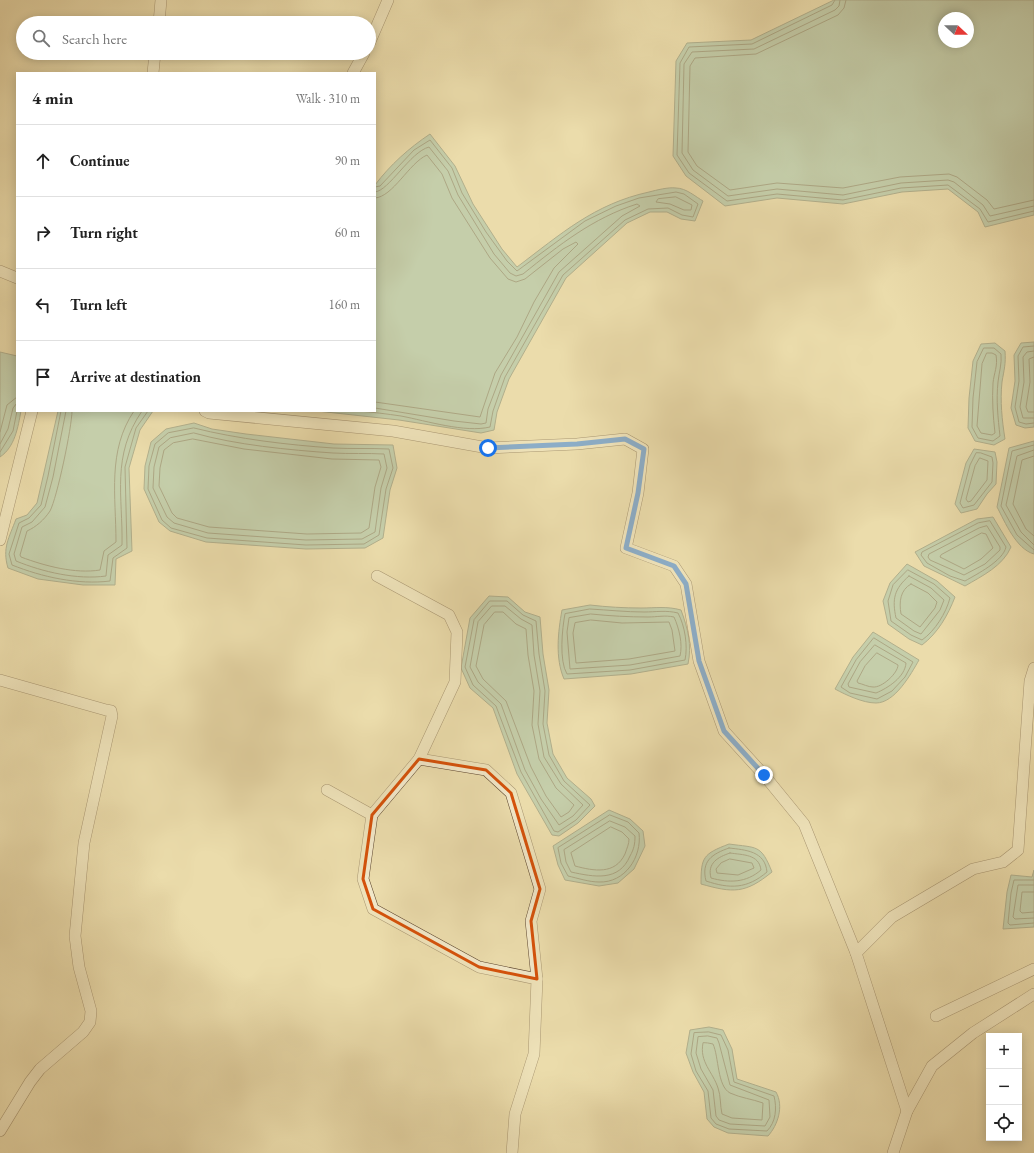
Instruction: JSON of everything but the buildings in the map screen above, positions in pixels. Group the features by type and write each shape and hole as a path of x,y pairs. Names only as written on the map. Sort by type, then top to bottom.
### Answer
{"street":[{"path":"160,16 161,0"},
{"path":"376,28 388,0"},
{"path":"153,72 155,60"},
{"path":"354,72 360,60"},
{"path":"0,271 16,278"},
{"path":"0,540 32,412"},
{"path":"207,412 393,431 488,448 577,444 625,439 644,449 638,493 626,548 674,566 686,584 699,661 724,731 764,775 804,824 856,953 906,1111"},
{"path":"377,576 449,615 457,632 455,682 419,759 372,815 363,879 374,909 479,967 537,979"},
{"path":"856,953 892,917 973,869 1003,862 1018,850 1030,681 1034,668"},
{"path":"0,680 111,711 112,716 84,843 75,936 79,967 91,1012 90,1022 83,1032 40,1069 30,1082 0,1132"},
{"path":"419,759 486,770 511,793 540,889 531,921 537,979 534,1054 515,1114 512,1153"},
{"path":"327,790 372,815"},
{"path":"936,1016 1034,969"},
{"path":"893,1153 906,1111 932,1066 973,1033 1034,994"}],"highlighted area":[{"path":"419,759 486,770 511,793 540,889 531,921 537,979 479,967 373,909 363,879 372,815"}],"water":[{"path":"834,0 1034,0 1034,215 985,227 978,212 948,189 902,192 843,204 777,198 725,206 686,176 673,156 676,61 687,43 751,40"},
{"path":"430,134 455,166 473,204 502,249 517,267 564,232 595,212 629,197 666,188 680,188 703,201 695,221 681,219 667,212 650,212 627,223 566,278 509,379 497,412 494,430 481,433 399,420 326,412 376,412 376,184 400,157"},
{"path":"1034,342 1034,427 1025,428 1016,425 1011,408 1015,381 1014,355 1021,343"},
{"path":"995,343 1005,351 1001,396 1005,439 994,445 975,441 968,428 969,398 973,361 981,344"},
{"path":"0,352 16,356 16,412 21,412 15,436 9,448 0,457"},
{"path":"58,412 152,412 140,430 129,468 132,551 116,559 115,585 83,585 38,579 8,568 6,561 6,549 16,519 27,515 37,503"},
{"path":"194,423 212,429 334,444 393,445 397,468 390,490 383,538 365,548 306,549 206,542 170,531 159,522 144,489 145,466 151,442 166,429"},
{"path":"1034,441 1034,554 1022,547 1016,541 997,507 1009,448"},
{"path":"974,449 995,452 997,462 996,484 977,509 961,513 955,504 966,463"},
{"path":"993,517 1011,547 1003,560 985,574 965,586 924,566 915,552 977,519"},
{"path":"907,564 937,581 955,597 942,623 933,635 922,645 909,639 888,624 883,601 890,583"},
{"path":"489,596 508,597 525,612 540,617 543,654 549,690 547,723 553,754 567,778 591,799 595,806 578,823 559,836 552,835 517,774 493,708 470,688 461,668 470,618"},
{"path":"590,605 681,610 689,637 690,650 688,664 631,674 564,679 558,654 559,627 562,610"},
{"path":"873,632 919,660 907,680 896,693 883,702 876,703 860,700 835,689 853,657"},
{"path":"609,810 630,819 643,831 645,846 634,869 618,883 599,886 565,880 558,865 553,846"},
{"path":"729,844 757,849 765,856 772,872 754,884 738,890 722,889 701,884 702,868 705,858 714,851"},
{"path":"1034,870 1034,927 1003,929 1007,892 1011,875 1032,877"},
{"path":"709,1027 723,1030 732,1049 737,1079 776,1092 780,1103 779,1115 772,1132 768,1136 728,1133 714,1127 707,1119 704,1092 693,1072 686,1053 690,1030"}],"route":[{"path":"488,448 577,444 625,439 644,449 638,493 626,548 674,566 686,584 699,661 724,731 764,775"}]}
